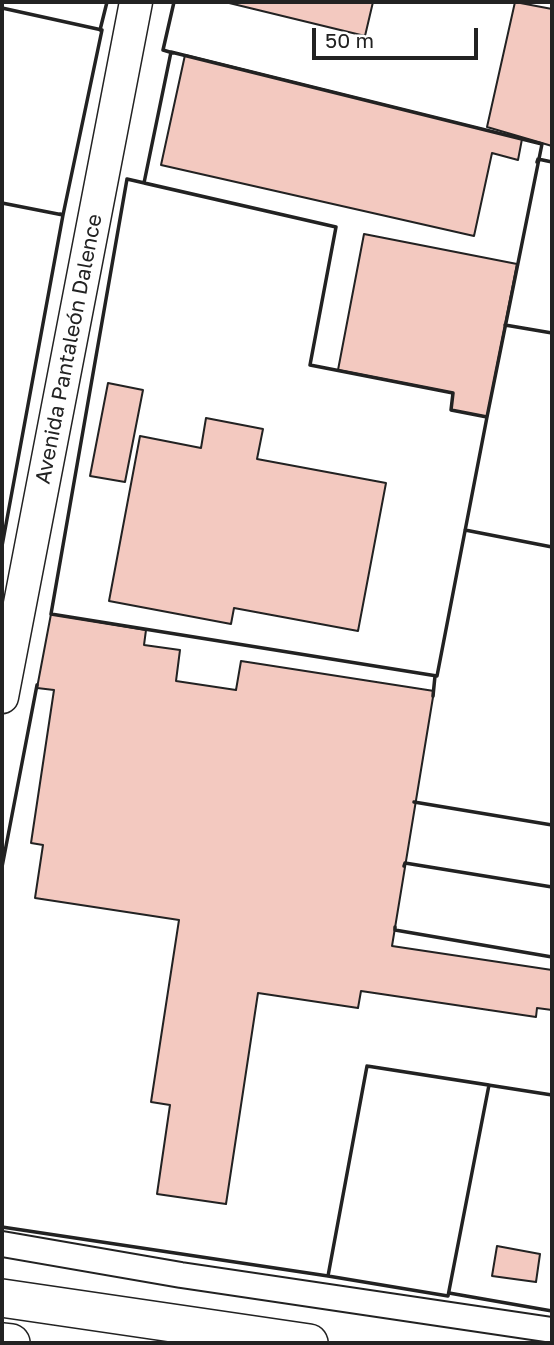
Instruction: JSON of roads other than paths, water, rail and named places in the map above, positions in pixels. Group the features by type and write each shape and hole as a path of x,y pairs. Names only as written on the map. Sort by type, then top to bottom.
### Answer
{"highway":[{"path":"2,1298 309,1343"},
{"path":"2,1342 11,1343"}],"main road":[{"name":"Avenida Pantaleón Dalence","path":"2,697 136,2"}],"street":[{"path":"2,1244 181,1275 552,1330"}]}
